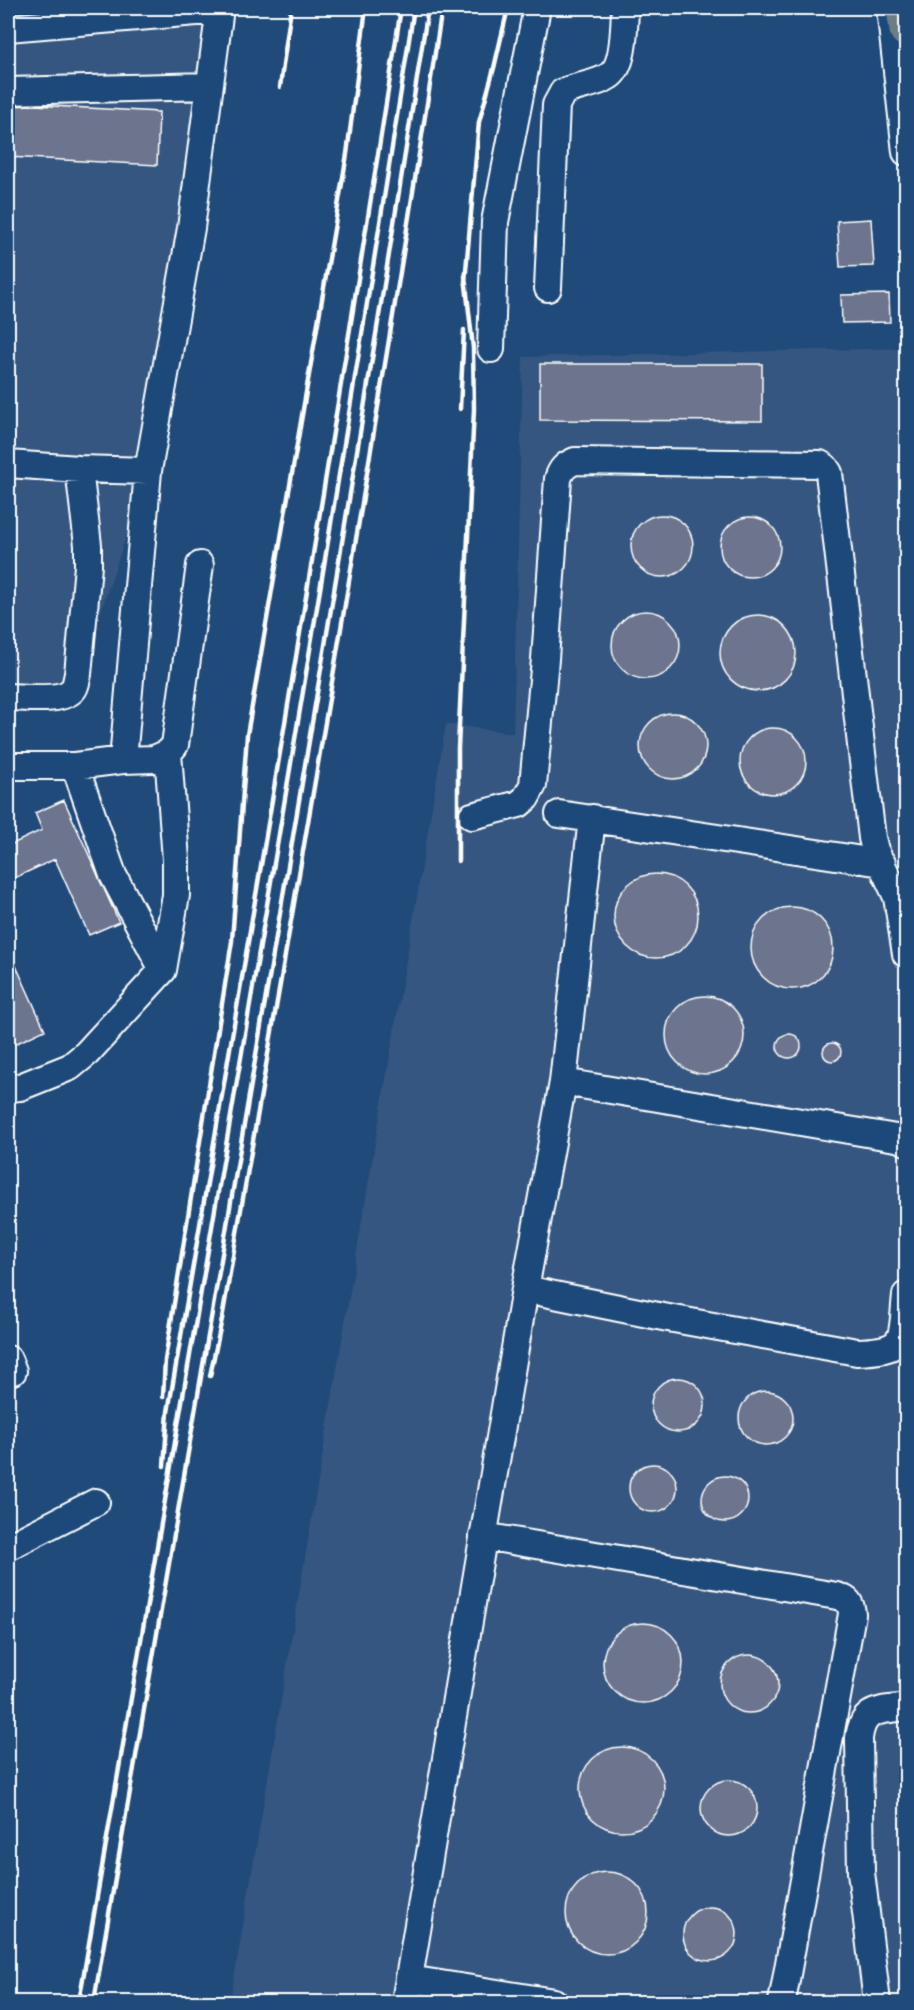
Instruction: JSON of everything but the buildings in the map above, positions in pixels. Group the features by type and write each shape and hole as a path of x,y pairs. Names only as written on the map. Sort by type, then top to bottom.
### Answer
{"highway":[{"path":"903,8 906,30"}],"street":[{"path":"491,349 495,222 537,8"},
{"path":"548,288 556,105 563,92 611,75 617,66 622,48 625,8"},
{"path":"890,8 906,152"},
{"path":"8,28 220,9 191,228 148,471 123,760"},
{"path":"8,91 209,86"},
{"path":"472,816 519,804 526,798 533,785 560,471 567,464 575,461 820,464 829,473 872,838 875,850 897,897 906,954"},
{"path":"8,464 79,470 148,471"},
{"path":"8,697 54,698 66,696 75,688 88,566 88,545 79,470"},
{"path":"8,766 75,766 154,759 168,753 175,745 200,565"},
{"path":"8,1088 20,1087 70,1067 87,1053 163,970 176,895 176,860 168,753"},
{"path":"75,766 113,874 163,970"},
{"path":"559,814 882,863"},
{"path":"554,2002 407,1991 525,1289 563,1082 592,818"},
{"path":"563,1082 905,1138"},
{"path":"525,1289 857,1352 879,1351 893,1347 901,1339 906,1295"},
{"path":"8,1546 96,1502"},
{"path":"483,1536 837,1596 846,1599 851,1605 852,1614 782,2002"},
{"path":"877,2002 861,1872 859,1738 864,1719 872,1713 906,1707"}],"shaded area":[{"path":"8,8 220,8 148,471 75,688 8,695"},
{"path":"906,348 906,2002 230,2002 446,724 513,733 523,357"}],"railway":[{"path":"280,87 291,8"},
{"path":"163,1397 165,1360 232,941 247,735 347,154 366,8"},
{"path":"164,1466 168,1412 258,886 401,8"},
{"path":"79,2002 292,757 414,8"},
{"path":"94,2002 306,757 428,8"},
{"path":"210,1376 222,1319 335,664 442,8"},
{"path":"465,282 479,122 508,8"},
{"path":"458,861 458,748 474,409 473,348 465,276"},
{"path":"460,409 464,330"}]}
